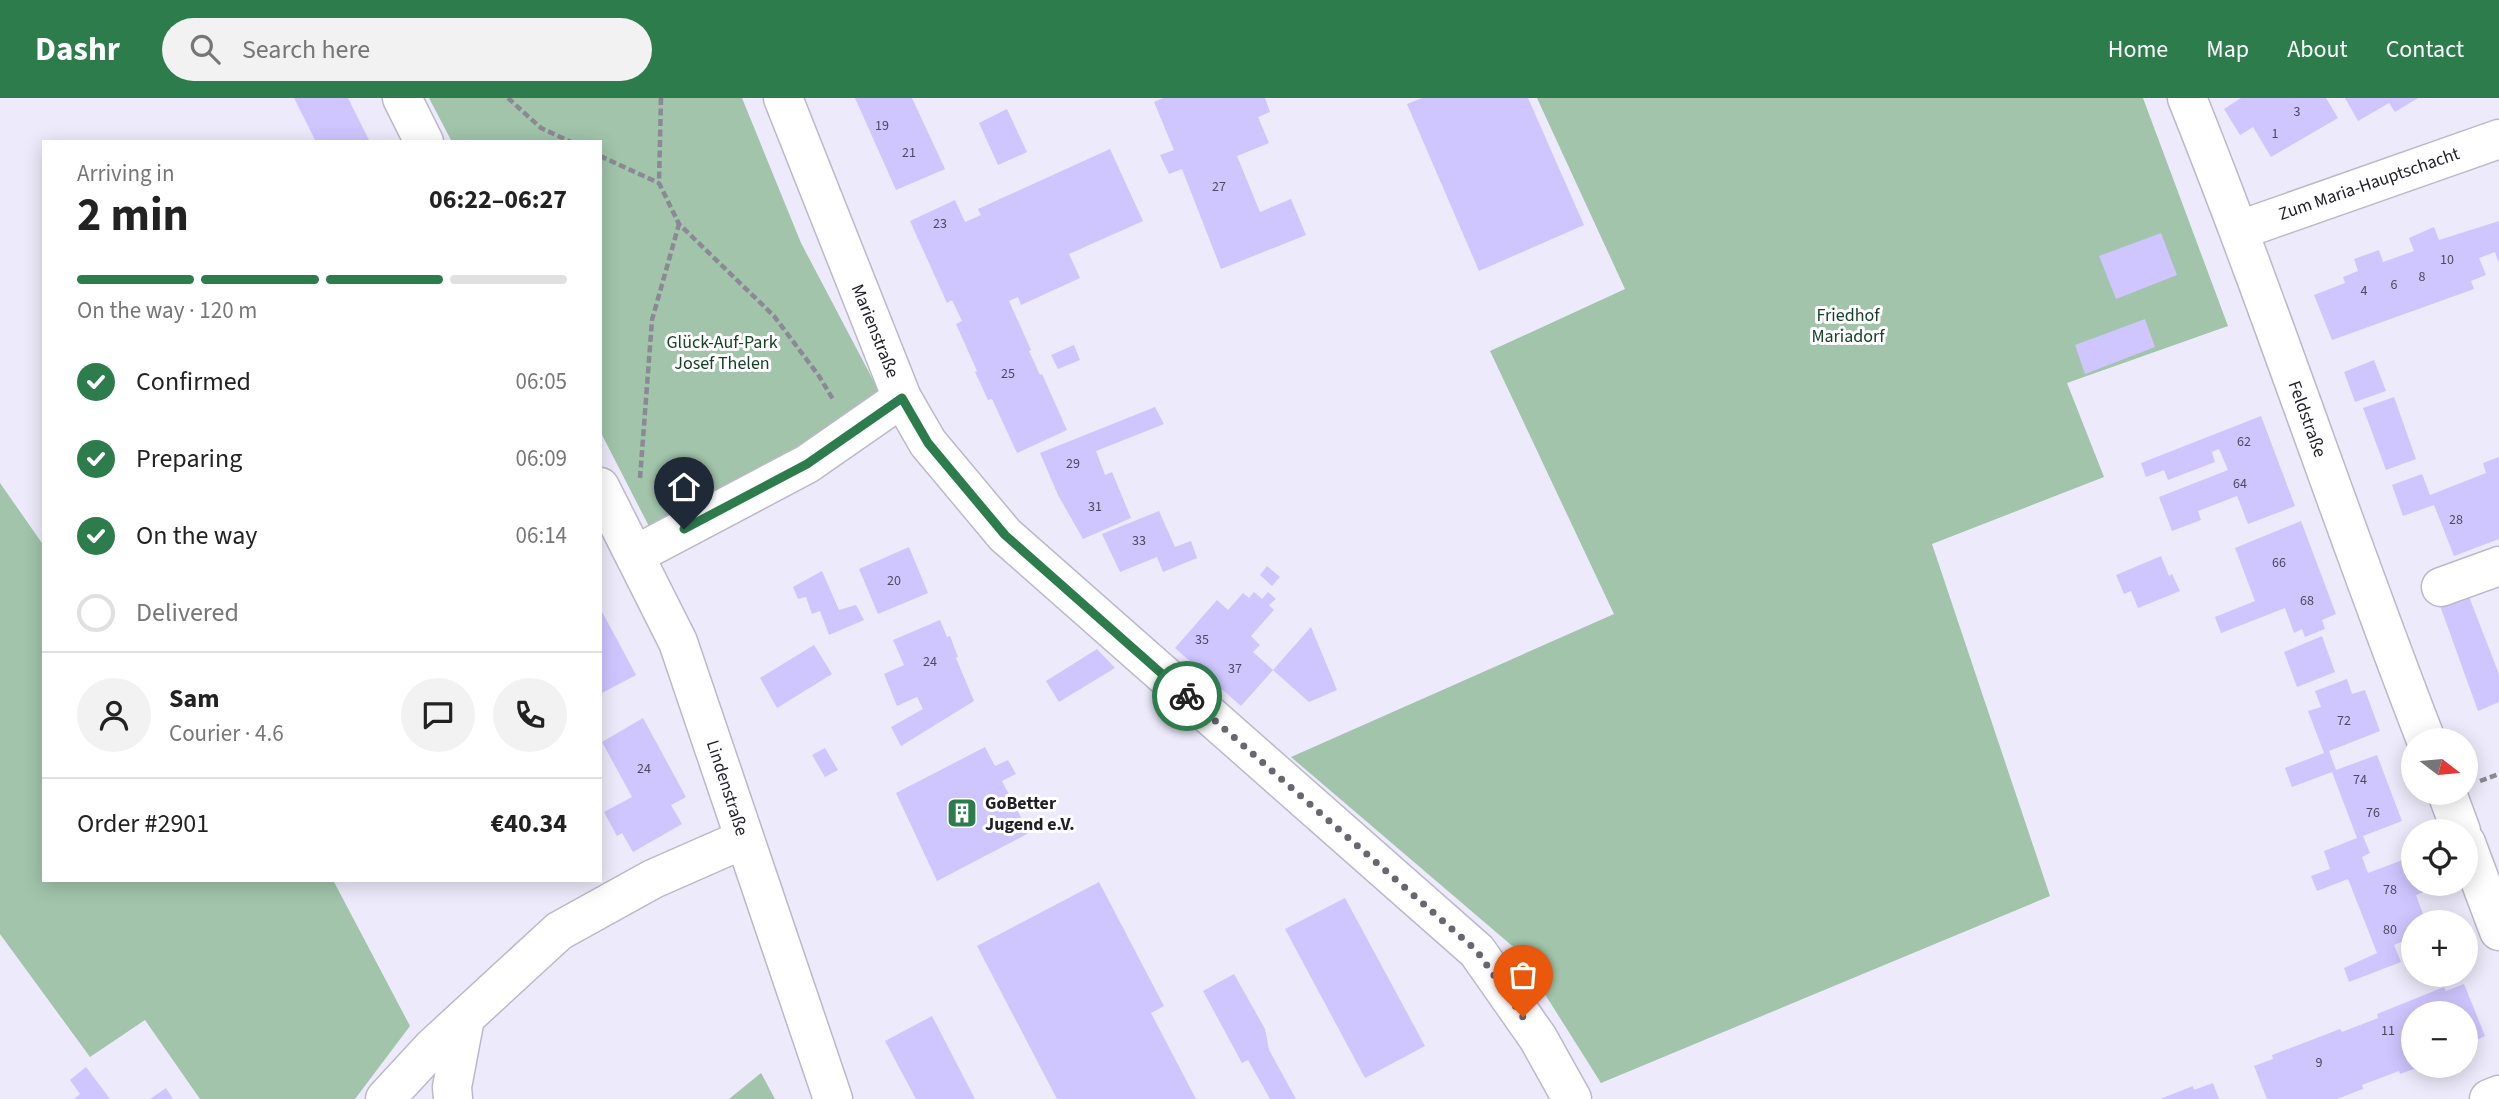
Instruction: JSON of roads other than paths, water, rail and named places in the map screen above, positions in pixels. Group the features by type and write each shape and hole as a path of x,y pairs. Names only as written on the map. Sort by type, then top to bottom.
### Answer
{"street":[{"path":"402,98 423,140"},
{"name":"Marienstraße","path":"783,98 902,398 928,443 1005,535 1477,951 1538,1038 1572,1099"},
{"name":"Feldstraße","path":"2187,98 2240,230 2376,612 2421,728"},
{"name":"Zum Maria-Hauptschacht","path":"2240,230 2499,139"},
{"path":"635,555 807,464 902,398"},
{"name":"Lindenstraße","path":"602,491 678,642 833,1099"},
{"path":"2441,587 2499,566"},
{"path":"385,1099 433,1047 559,931 653,879 744,839"},
{"path":"2478,875 2499,931"},
{"path":"453,1099 452,1087 465,1018"},
{"path":"2489,1099 2499,1095"}],"place":[{"name":"GoBetter Jugend e.V.","path":"962,813"}],"park label":[{"name":"Friedhof Mariadorf","path":"1848,325"},
{"name":"Glück-Auf-Park Josef Thelen","path":"722,352"}]}
